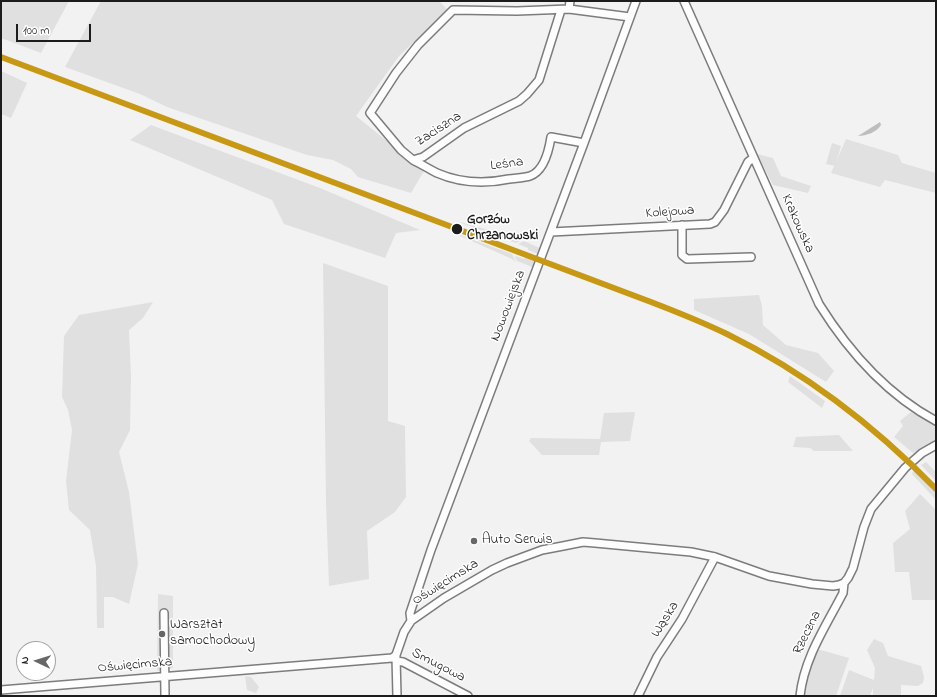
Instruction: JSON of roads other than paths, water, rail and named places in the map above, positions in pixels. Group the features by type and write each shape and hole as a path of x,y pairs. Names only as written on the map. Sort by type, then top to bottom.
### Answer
{"street":[{"path":"569,9 570,1"},
{"name":"Nowowiejska","path":"411,621 410,613 432,550 636,1"},
{"name":"Krakowska","path":"684,1 816,298 841,337 862,363 885,386 909,404 936,421"},
{"path":"561,10 569,9 630,17"},
{"name":"Zaciszna","path":"453,10 561,10 539,80 527,94 464,128 423,157 413,160 401,150 370,113 396,73 418,45 453,10"},
{"name":"Leśna","path":"413,160 438,173 466,181 495,182 532,175 540,168 545,160 549,151 551,137 584,143"},
{"name":"Kolejowa","path":"551,232 710,224 715,222 724,210 748,162 753,158"},
{"path":"682,225 682,256 684,258 751,257"},
{"path":"844,583 852,568 864,527 872,509 910,463 928,448 936,445"},
{"name":"Oświęcimska","path":"1,690 396,658 404,632 411,621 444,598 492,570 542,550 583,542 690,552 715,557 769,576 819,585 833,586 844,583"},
{"name":"Wąska","path":"638,696 657,657 682,620 715,557"},
{"name":"Rzeczna","path":"800,696 803,677 808,662 843,593 844,583"},
{"path":"164,613 166,676 165,696"},
{"path":"396,658 396,696"},
{"name":"Smugowa","path":"396,658 468,696"}],"place":[{"name":"Gorzów Chrzanowski","path":"457,229"},
{"name":"Auto Serwis","path":"474,541"},
{"name":"Warsztat samochodowy","path":"162,634"}]}
